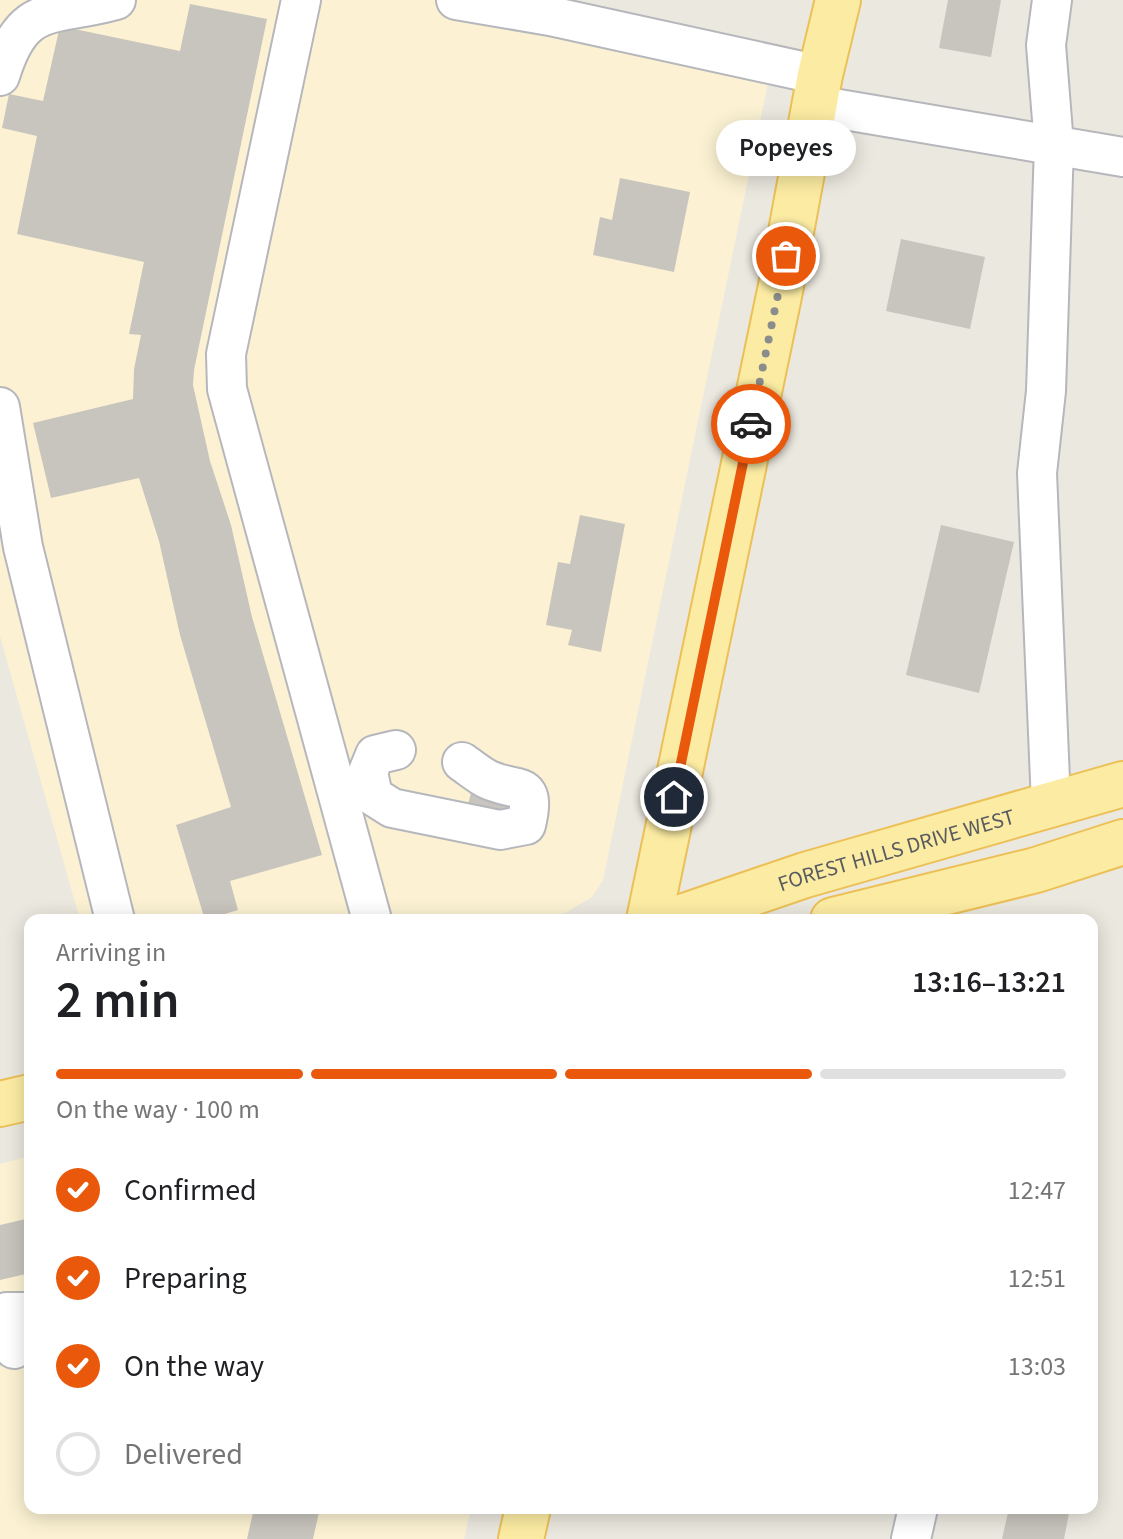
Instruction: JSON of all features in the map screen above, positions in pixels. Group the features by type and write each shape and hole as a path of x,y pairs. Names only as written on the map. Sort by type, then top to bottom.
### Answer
{"main road":[{"path":"650,914 838,0"},
{"name":"FOREST HILLS DRIVE WEST","path":"691,914 805,875 1123,784"},
{"path":"884,914 910,911 1123,842"},
{"path":"0,1104 24,1098"},
{"path":"521,1539 527,1514"}],"lane":[{"path":"0,76 4,61 23,25 47,12 116,0"},
{"path":"301,0 226,354 227,389 370,914"},
{"path":"456,0 550,16 818,90 1054,145 1123,157"},
{"path":"1051,804 1037,473 1046,391 1054,145 1046,45 1052,0"},
{"path":"0,407 23,547 114,914"},
{"path":"396,750 375,755 368,772 373,796 392,808 500,830 526,825 530,806 527,794 515,785 490,781 462,762"},
{"path":"15,1349 7,1312 24,1312"},
{"path":"911,1539 917,1514"}],"shaded area":[{"path":"0,0 501,0 776,44 603,880 592,897 561,914 78,914 0,636"},
{"path":"24,1158 24,1514 470,1514 464,1539 0,1539 0,1164"}],"building":[{"path":"948,0 1001,0 991,57 939,48"},
{"path":"190,4 267,19 193,385 252,617 322,855 230,881 238,910 225,914 203,914 176,825 231,807 180,635 159,541 139,478 51,498 33,423 133,399 134,369 141,335 129,334 144,262 17,234 37,136 2,128 9,94 43,101 60,26 180,51"},
{"path":"620,178 690,192 674,272 593,255 600,217 612,220"},
{"path":"901,239 985,257 970,329 886,311"},
{"path":"580,515 625,524 601,652 568,645 572,630 546,625 558,562 570,564"},
{"path":"941,525 1014,542 979,693 906,675"},
{"path":"473,784 515,793 510,814 468,805"},
{"path":"24,1219 24,1274 0,1280 0,1225"},
{"path":"253,1514 319,1514 313,1539 247,1539"},
{"path":"1008,1514 1069,1514 1064,1539 1002,1539"}],"way so far":[{"path":"751,424 786,256"}],"place":[{"name":"Popeyes","path":"786,256"}],"route":[{"path":"674,797 751,424"}]}
